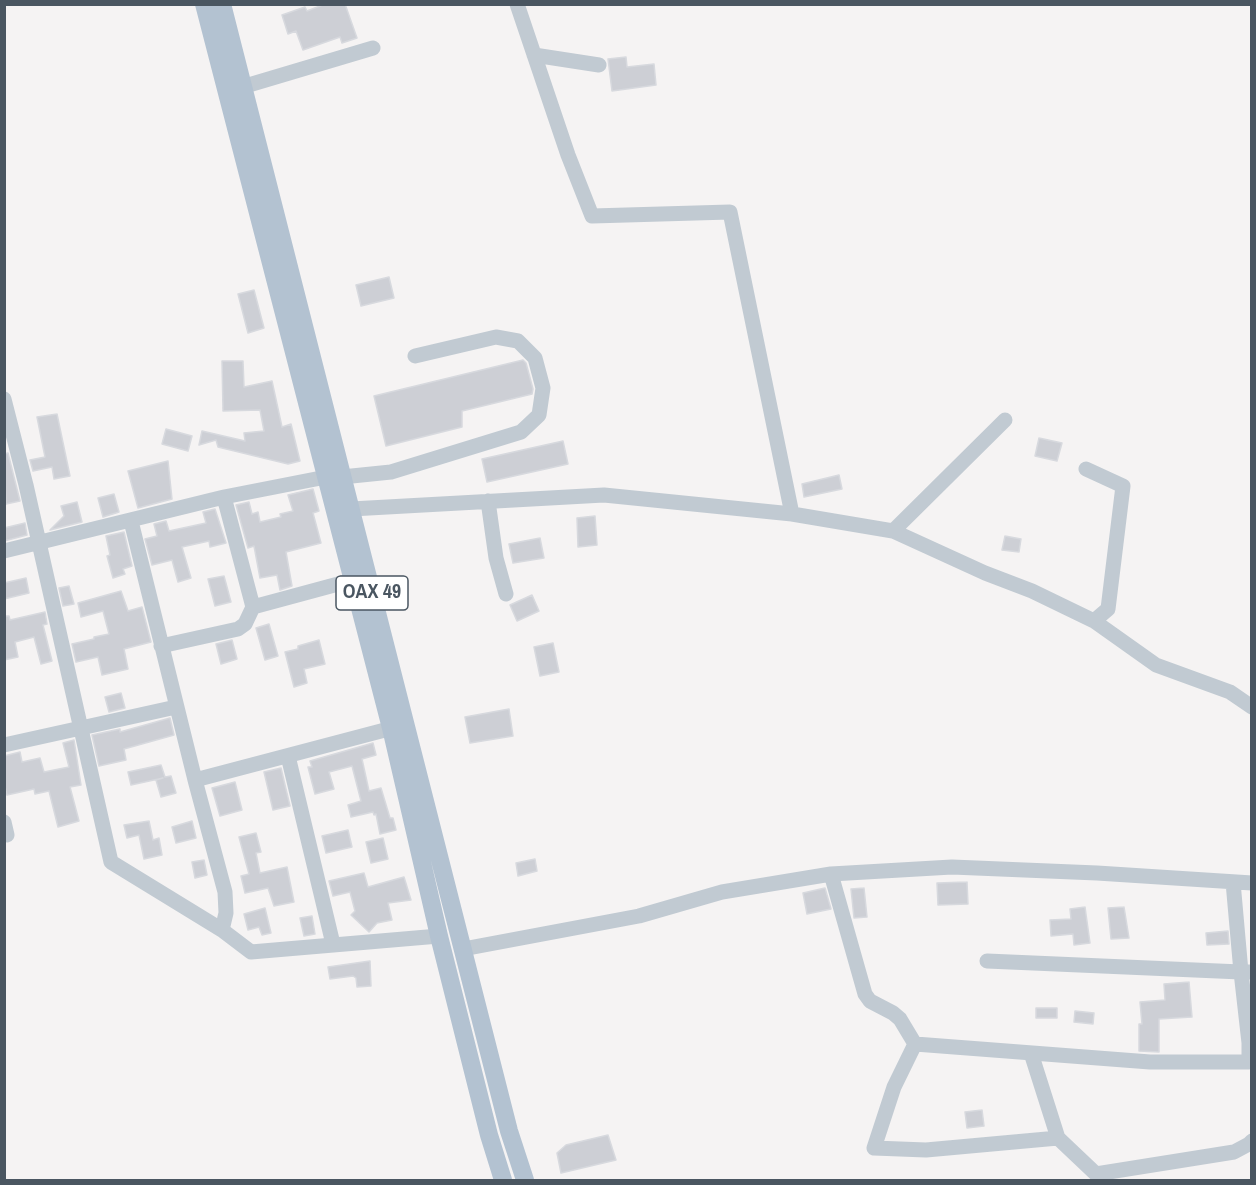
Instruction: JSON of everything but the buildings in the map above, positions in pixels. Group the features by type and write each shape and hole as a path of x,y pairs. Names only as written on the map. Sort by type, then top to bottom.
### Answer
{"main road":[{"name":"OAX 49","path":"204,4 334,477 351,508 398,726 439,936 489,1135 503,1180"},
{"name":"OAX 49","path":"222,4 334,477 353,580 463,949 509,1131 525,1180"},
{"path":"470,1061 490,1057"},
{"path":"489,1135 509,1131"}],"street":[{"path":"517,4 568,155 592,216 730,212 792,514"},
{"path":"242,87 373,48"},
{"path":"534,55 599,65"},
{"path":"4,551 224,497 334,477 391,472 521,432 539,415 543,388 535,358 518,341 496,337 415,356"},
{"path":"4,399 82,727 111,862 222,930 251,952 439,936"},
{"path":"894,531 1005,420"},
{"path":"1086,470 1123,486 1108,609 1094,621"},
{"path":"351,508 604,495 792,514 894,531 985,573 1032,591 1094,621 1156,666 1230,692 1251,707"},
{"path":"161,646 238,629 245,624 254,607 224,497"},
{"path":"488,501 496,558 506,594"},
{"path":"131,521 225,892 226,914 222,930"},
{"path":"254,607 353,580"},
{"path":"4,745 177,707"},
{"path":"195,780 398,726"},
{"path":"288,756 333,944"},
{"path":"463,949 639,916 722,892 831,874 952,867 1251,883"},
{"path":"831,874 865,994 870,1001 900,1019 915,1044"},
{"path":"915,1044 1250,1068 1246,972 1233,882"},
{"path":"987,960 1246,972"},
{"path":"915,1044 894,1087 874,1148 961,1149 1058,1138"},
{"path":"1030,1053 1058,1138 1096,1174 1234,1152 1251,1141"}]}
